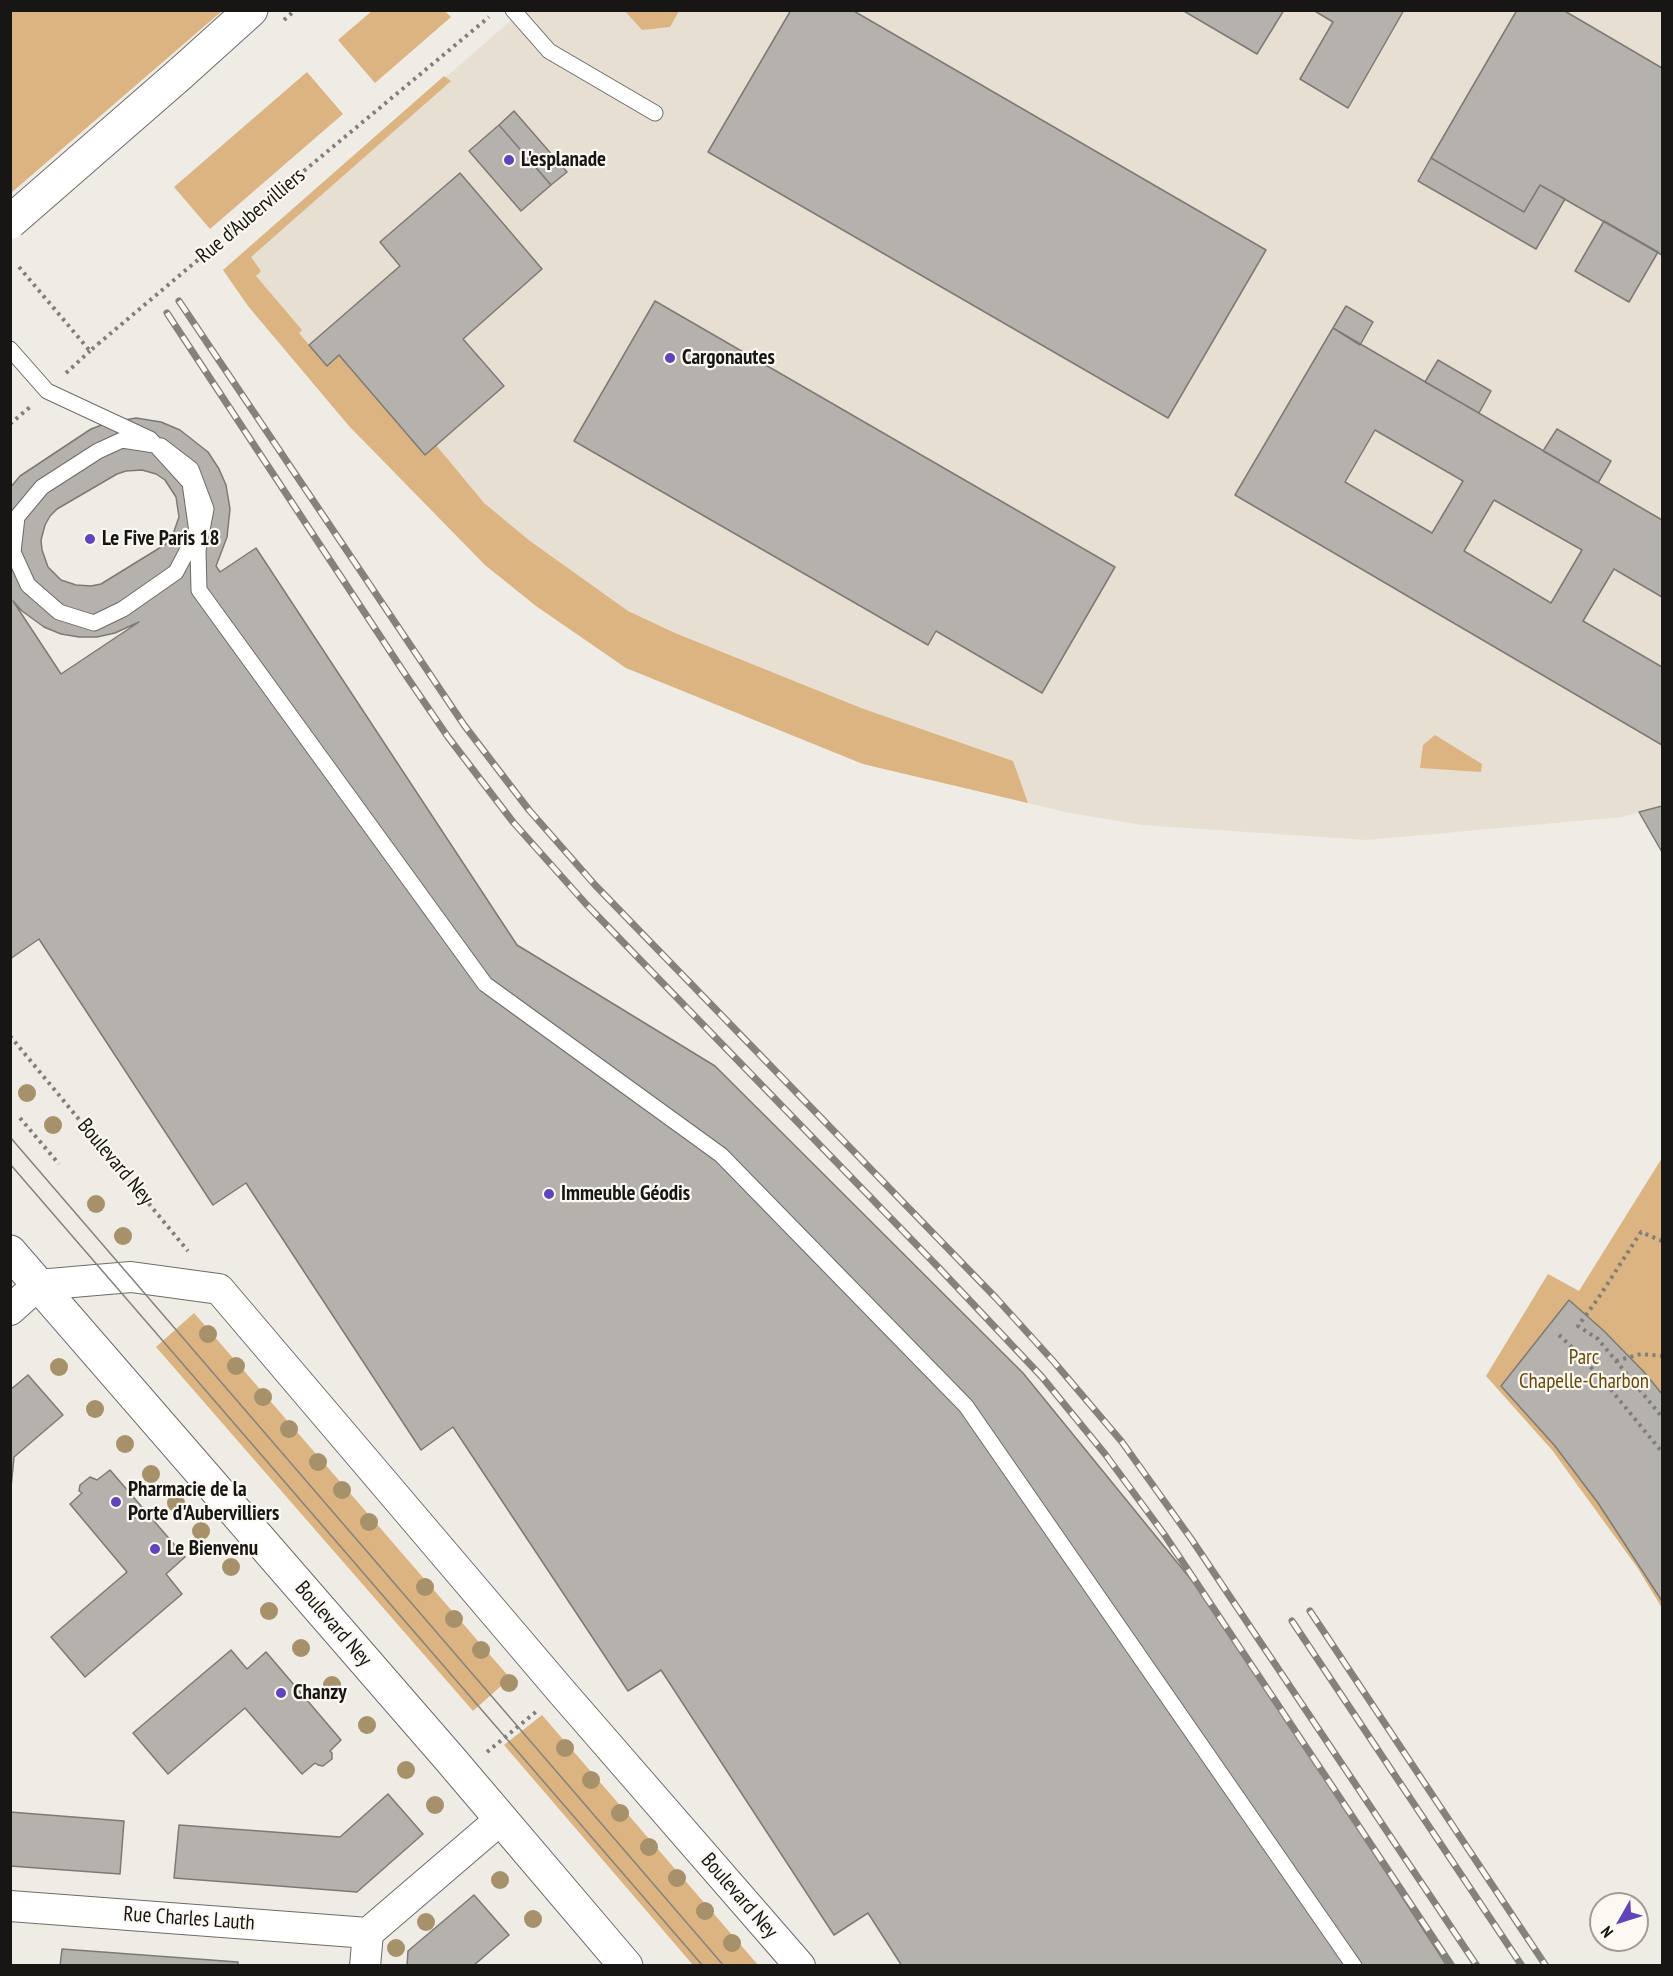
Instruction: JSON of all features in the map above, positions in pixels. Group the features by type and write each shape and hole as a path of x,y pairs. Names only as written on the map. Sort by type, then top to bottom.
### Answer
{"main road":[{"path":"10,222 251,10"},
{"name":"Boulevard Ney","path":"10,1252 626,1965"}],"street":[{"path":"10,1310 39,1286 131,1277 219,1289"},
{"name":"Boulevard Ney","path":"219,1289 561,1691 800,1965"},
{"path":"365,1965 368,1933 501,1819"},
{"name":"Rue Charles Lauth","path":"10,1906 368,1933"}],"lane":[{"path":"513,10 549,51 655,113"},
{"path":"10,350 47,391 150,439 156,446 190,483 197,532 176,572 123,609 94,622 59,612 28,585 13,552 17,517 42,487 98,452 122,440 152,445 161,446 191,469 206,509 198,550 199,590 485,984 721,1155 966,1406 1354,1965"}],"path":[{"name":"Rue d'Aubervilliers","path":"19,267 90,351 496,10"},
{"name":"Boulevard Ney","path":"10,1036 219,1289"},
{"path":"21,1118 59,1164"},
{"path":"1662,1241 1641,1232 1578,1326 1598,1339 1662,1417"},
{"path":"1559,1335 1612,1391 1662,1452"},
{"path":"1616,1361 1641,1354 1662,1356"},
{"path":"493,1747 561,1691"}],"shaded area":[{"path":"522,11 1662,11 1662,852 1639,812 1622,817 1367,840 1142,825 1070,813 863,764 626,668 536,606 485,565 349,426 248,306 223,270"}],"green space":[{"path":"11,10 222,10 222,11 11,193"},
{"path":"373,10 445,11 451,17 375,83 338,40"},
{"path":"625,11 679,11 670,27 642,30"},
{"path":"307,72 343,114 210,229 174,187"},
{"path":"444,76 451,81 251,257 261,271 256,276 302,330 299,333 326,365 339,355 425,455 436,445 484,503 530,541 628,611 675,633 861,708 1013,761 1028,803 863,764 626,668 536,606 485,565 349,426 248,306 223,270"},
{"path":"1435,735 1482,764 1481,772 1420,768 1423,745"},
{"name":"Parc Chapelle-Charbon","path":"1662,1158 1662,1608 1637,1567 1552,1450 1486,1376 1548,1274 1579,1291"},
{"path":"194,1313 510,1678 473,1711 156,1347"},
{"path":"542,1715 758,1965 693,1965 504,1745"}],"building":[{"path":"791,10 852,10 1266,250 1168,418 708,152"},
{"path":"1182,10 1284,10 1257,54"},
{"path":"1313,10 1404,10 1348,108 1300,79 1333,22"},
{"path":"1517,10 1563,10 1662,68 1662,255 1540,185 1524,212 1431,158"},
{"path":"514,111 567,172 551,185 499,125"},
{"path":"499,125 551,185 521,211 469,151"},
{"path":"1431,158 1524,212 1540,185 1565,199 1536,249 1418,181"},
{"path":"460,173 542,269 463,339 504,386 425,455 339,355 327,366 309,345 400,266 380,242"},
{"path":"1604,221 1658,252 1629,302 1575,271"},
{"path":"655,301 1115,567 1042,693 936,631 928,645 574,441"},
{"path":"1346,306 1373,322 1360,345 1333,328"},
{"path":"1333,328 1662,520 1662,597 1614,569 1583,621 1662,667 1662,745 1235,495","holes":["1375,430 1463,481 1432,533 1345,482","1494,500 1582,550 1551,603 1464,551"]},
{"path":"1438,360 1491,391 1479,413 1425,382"},
{"name":"Immeuble Géodis","path":"136,418 161,422 180,430 208,452 226,485 230,509 227,537 216,566 220,572 256,548 517,945 715,1066 1023,1373 1215,1609 1447,1966 902,1966 868,1913 834,1935 661,1670 628,1691 453,1427 421,1450 246,1183 213,1205 39,939 10,959 10,488 20,476 91,429 107,423","holes":["142,470 156,474 165,480 176,497 179,517 172,537 166,544 101,584 76,585 61,580 48,567 42,550 41,540 50,516 57,509 117,474","13,601 22,611 44,627 61,634 97,637 115,633 139,622 61,674"]},
{"path":"1557,429 1611,461 1598,483 1543,451"},
{"path":"1662,806 1662,852 1639,812"},
{"name":"Parc Chapelle-Charbon","path":"1569,1300 1604,1331 1662,1394 1662,1601 1598,1503 1555,1446 1501,1386"},
{"path":"28,1375 63,1415 14,1457 10,1498 10,1390"},
{"path":"110,1470 185,1557 166,1574 182,1594 85,1677 51,1637 127,1572 70,1504 82,1493 79,1491 80,1485 90,1477 97,1480"},
{"path":"231,1650 247,1669 266,1652 341,1740 330,1751 332,1759 323,1766 315,1763 302,1774 245,1708 168,1774 133,1733"},
{"path":"388,1794 423,1834 357,1892 174,1878 179,1825 340,1837"},
{"path":"10,1812 124,1821 120,1874 10,1866"},
{"path":"474,1895 509,1935 473,1966 407,1966 408,1951"},
{"path":"62,1949 238,1962 238,1966 60,1966"}],"tram line":[{"path":"10,1137 724,1966"},
{"path":"10,1164 703,1966"}],"railway":[{"path":"179,301 464,725 529,810 595,885 996,1298 1122,1442 1192,1540 1477,1966"},
{"path":"167,313 407,677 448,737 513,822 586,904 1042,1377 1105,1454 1164,1534 1452,1966"},
{"path":"1310,1611 1546,1966"},
{"path":"1292,1621 1522,1966"}],"place":[{"name":"L'esplanade","path":"509,160"},
{"name":"Cargonautes","path":"670,358"},
{"name":"Le Five Paris 18","path":"90,539"},
{"name":"Immeuble Géodis","path":"549,1194"},
{"name":"Pharmacie de la Porte d'Aubervilliers","path":"116,1502"},
{"name":"Le Bienvenu","path":"155,1549"},
{"name":"Chanzy","path":"281,1693"}]}
